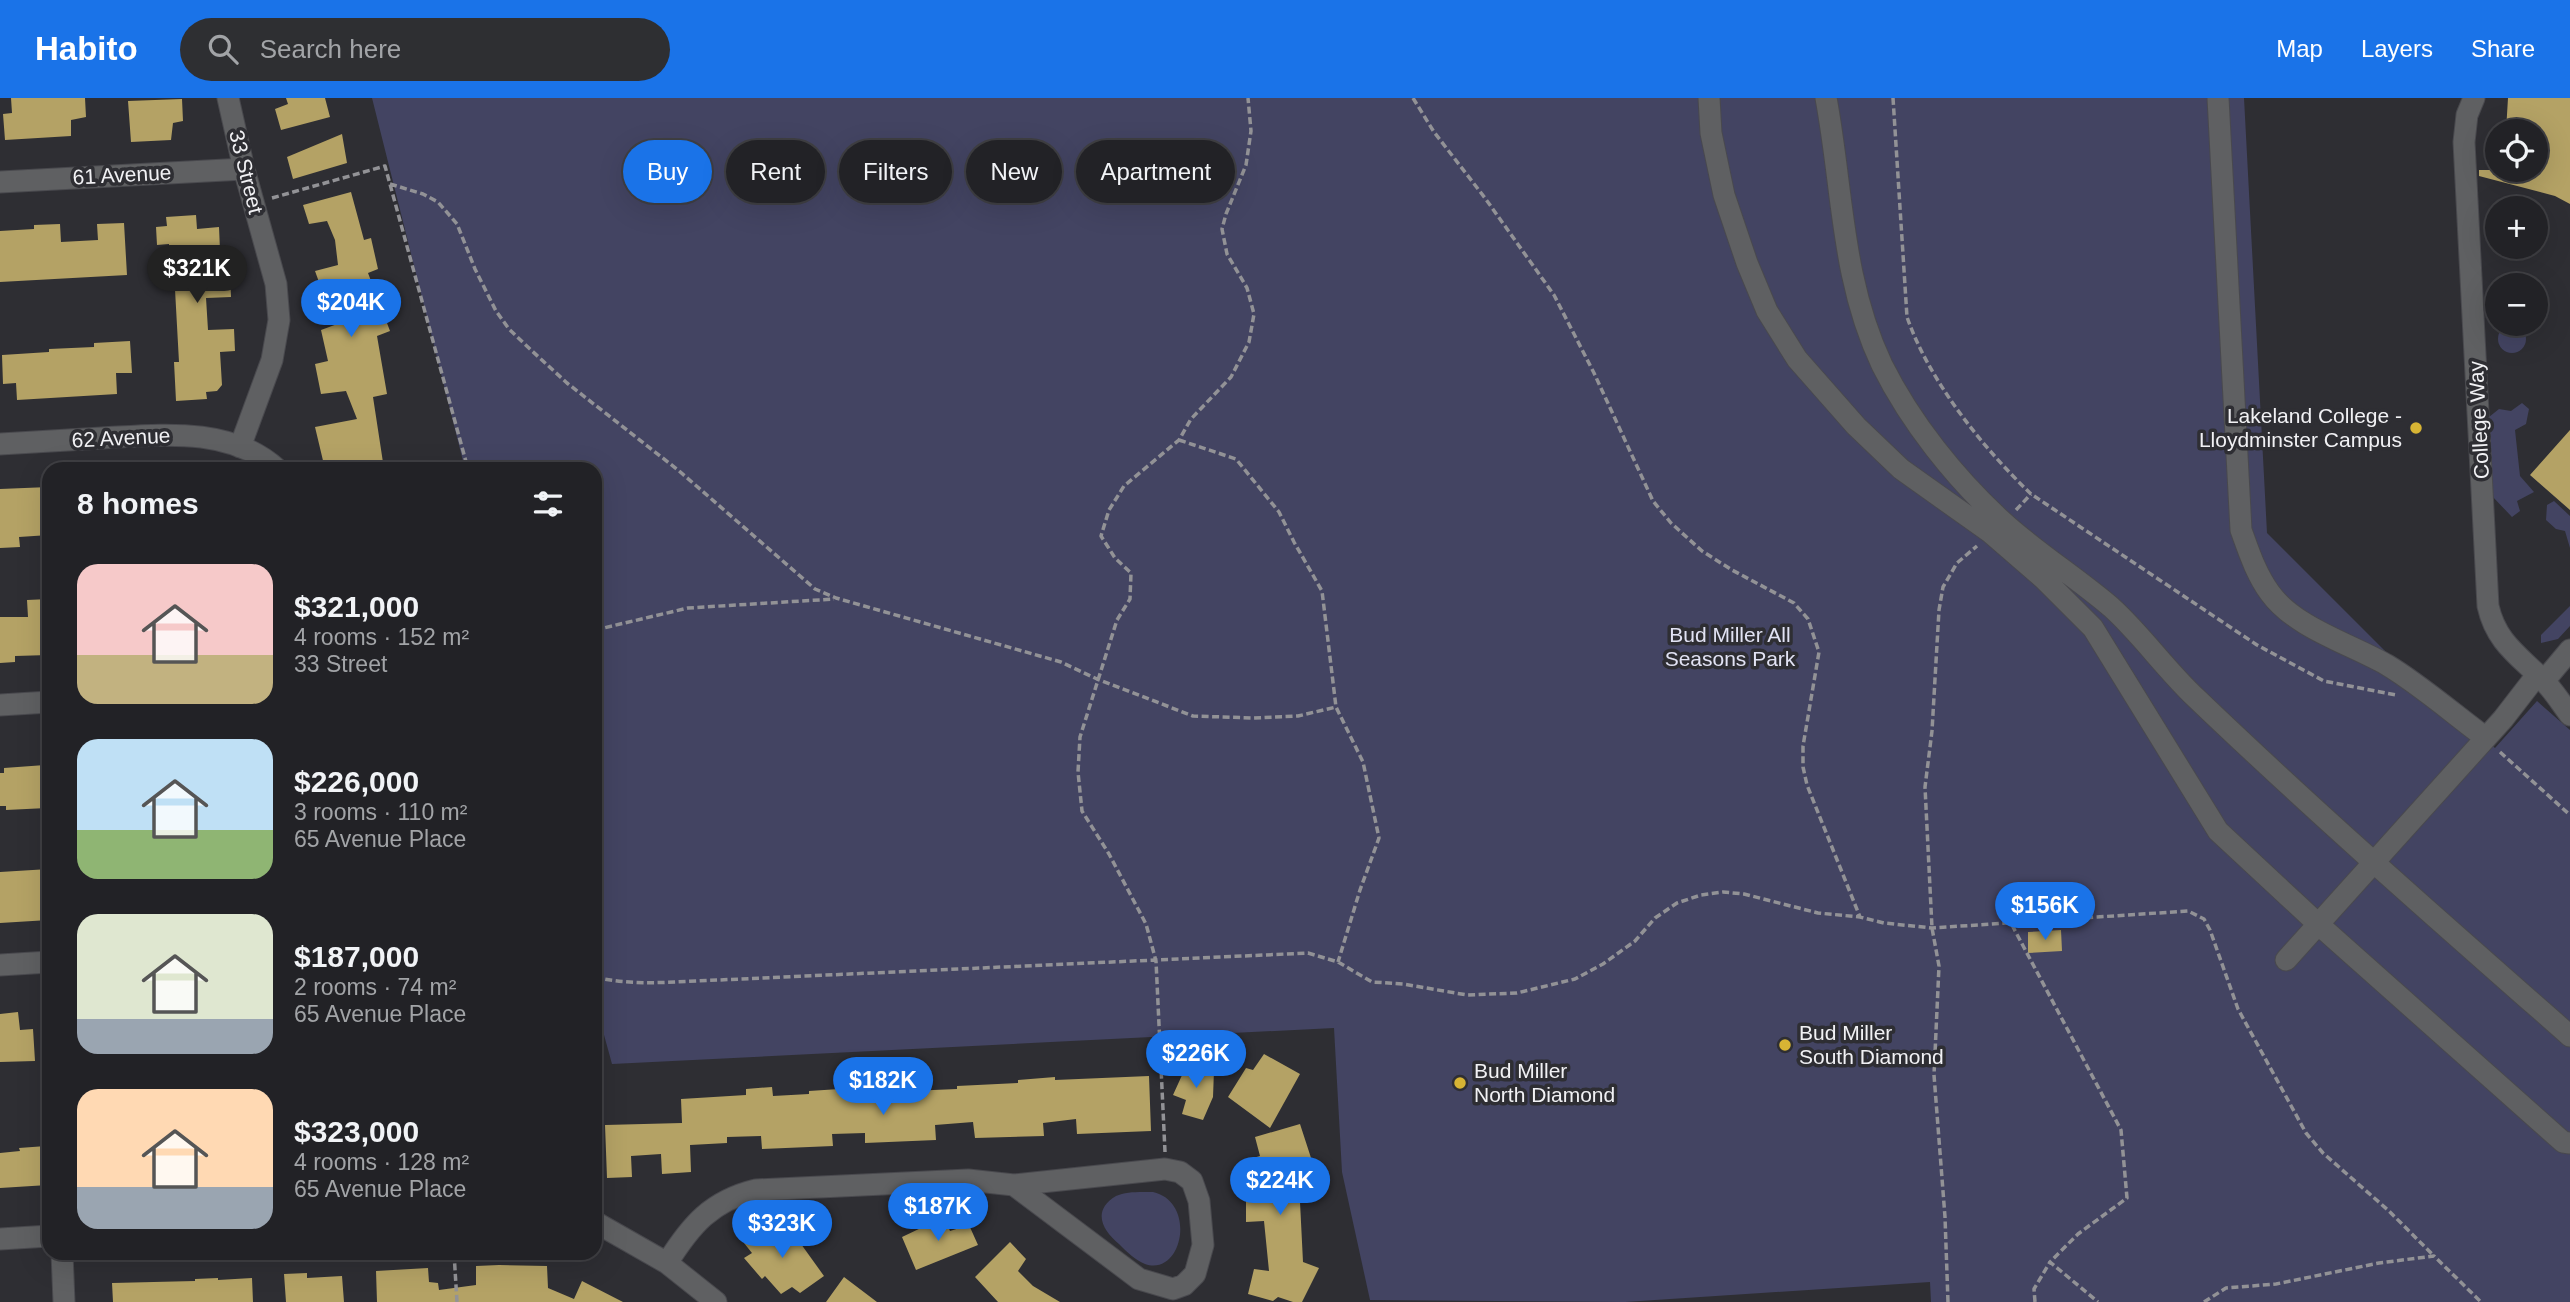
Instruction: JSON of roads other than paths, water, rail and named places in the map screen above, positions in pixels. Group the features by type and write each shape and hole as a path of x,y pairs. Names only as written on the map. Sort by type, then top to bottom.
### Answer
{"street":[{"name":"33 Street","path":"228,98 243,169 276,284 279,320 272,360 240,447"},
{"path":"1709,98 1711,133 1724,195 1747,262 1768,311 1797,359 1856,426 1901,469 1992,533 2044,579 2093,628 2218,831 2318,924 2563,1142 2570,1143"},
{"path":"1826,98 1844,235 1858,306 1883,365 1912,415 1955,474 2004,523 2112,608 2193,696 2373,863 2570,1036"},
{"path":"2218,98 2241,530 2253,565 2271,595 2296,617 2323,635 2388,666 2486,738"},
{"name":"College Way","path":"2474,98 2467,115 2464,142 2488,606 2492,625 2507,646 2540,678 2570,715"},
{"name":"61 Avenue","path":"0,182 243,169"},
{"name":"62 Avenue","path":"0,444 165,435 200,436 240,447"},
{"path":"240,447 265,462"},
{"path":"2286,960 2540,678 2570,650"},
{"path":"0,705 42,702"},
{"path":"0,965 42,962"},
{"path":"667,1263 691,1228 715,1206 735,1196 756,1191 968,1180 1013,1185 1165,1169 1180,1172 1192,1181 1199,1202 1203,1245 1195,1275 1184,1285 1173,1289 1139,1279 1013,1185"},
{"path":"602,1226 667,1263 716,1302"},
{"path":"0,1238 42,1236"},
{"path":"62,1260 64,1302"}],"place":[{"name":"Lakeland College - Lloydminster Campus","path":"2416,428"},
{"name":"Bud Miller South Diamond","path":"1785,1045"},
{"name":"Bud Miller North Diamond","path":"1460,1083"}],"park label":[{"name":"Bud Miller All Seasons Park","path":"1730,647"}]}
